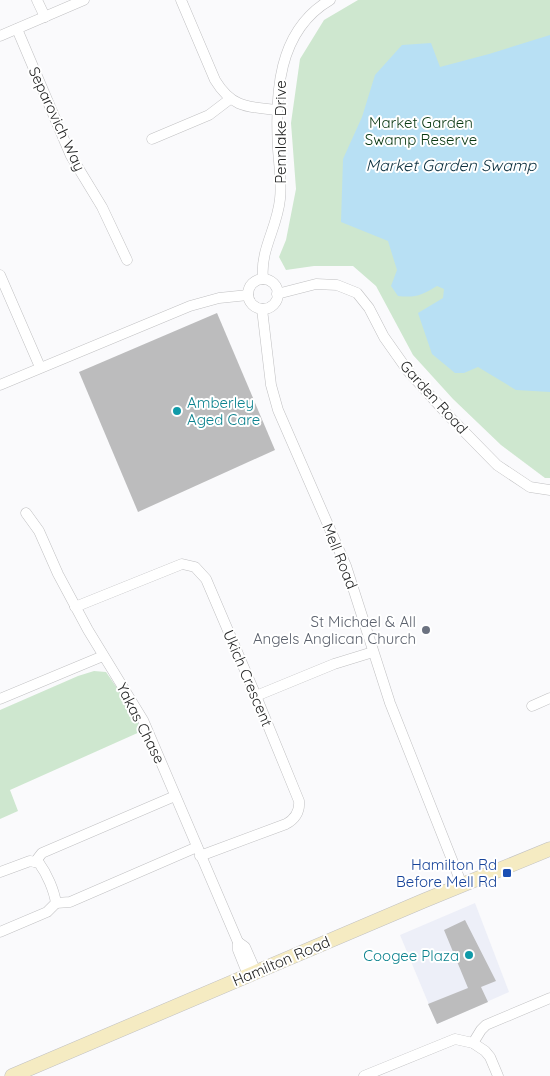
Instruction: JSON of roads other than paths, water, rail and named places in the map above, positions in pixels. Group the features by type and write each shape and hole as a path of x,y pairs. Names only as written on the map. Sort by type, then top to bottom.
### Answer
{"main road":[{"name":"Hamilton Road","path":"12,1076 550,849"}],"street":[{"path":"37,0 45,17"},
{"path":"0,36 84,0"},
{"path":"181,0 215,80 222,92 237,104 277,110"},
{"name":"Pennlake Drive","path":"263,279 263,257 276,223 281,194 277,110 281,71 289,46 304,22 326,1"},
{"name":"Separovich Way","path":"17,29 71,156 102,207 127,260"},
{"path":"152,139 209,115 230,99"},
{"path":"0,275 40,367"},
{"path":"263,279 268,280 275,286 277,294 274,303 262,309 251,303 248,290 254,282 263,279"},
{"name":"Garden Road","path":"277,294 316,284 337,285 357,294 369,308 384,337 408,371 497,465 530,487 550,490"},
{"path":"0,385 190,306 219,298 248,295"},
{"name":"Mell Road","path":"262,309 271,385 278,410 346,566 390,703 462,885"},
{"name":"Yakas Chase","path":"26,513 39,531 58,574 103,656 143,720 238,942 245,947 252,974"},
{"name":"Ukich Crescent","path":"75,606 176,565 182,564 195,567 206,579 256,696 300,807 294,817 286,824 199,852"},
{"path":"256,696 334,664 373,652"},
{"path":"0,699 103,656"},
{"path":"532,706 550,698"},
{"path":"36,862 42,853 175,796"},
{"path":"0,932 47,912 56,903 70,902 199,852"},
{"path":"0,872 25,862 36,862 42,868 49,881 56,903"},
{"path":"473,1043 486,1025 550,998"},
{"path":"364,1076 447,1041 461,1039 473,1043 490,1057 498,1076"}],"water":[{"name":"Market Garden Swamp","path":"550,35 550,392 516,390 478,367 464,373 455,373 432,354 418,313 443,298 444,289 437,286 419,295 410,297 398,296 391,286 397,270 388,241 341,222 343,159 362,117 375,75 402,45 431,43 440,67"}],"place":[{"name":"Amberley Aged Care","path":"177,411"},
{"name":"St Michael & All Angels Anglican Church","path":"426,630"},
{"name":"Hamilton Rd Before Mell Rd","path":"507,873"},
{"name":"Coogee Plaza","path":"469,955"}],"park label":[{"name":"Market Garden Swamp Reserve","path":"421,130"}]}
